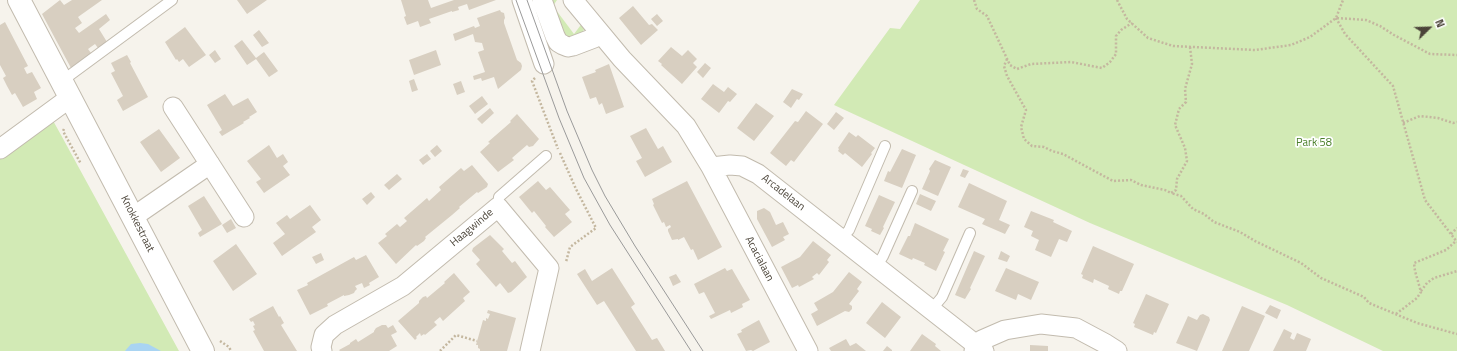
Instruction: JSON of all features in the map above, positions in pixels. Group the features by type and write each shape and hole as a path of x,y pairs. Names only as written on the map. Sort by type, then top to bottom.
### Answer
{"street":[{"name":"Knokkestraat","path":"19,0 204,351"},
{"path":"522,0 544,64"},
{"path":"542,0 555,36 558,42 563,45 568,47 573,46 594,38 600,33"},
{"path":"573,0 600,33 686,126 711,167"},
{"path":"0,149 66,89"},
{"path":"173,107 244,218"},
{"path":"133,217 210,164"},
{"name":"Arcadelaan","path":"711,167 730,165 742,166 758,174 932,309 978,349"},
{"name":"Acacialaan","path":"711,167 808,351"},
{"name":"Haagwinde","path":"322,351 321,347 324,335 335,325 403,286 498,207 549,268"},
{"path":"530,351 549,268"},
{"path":"978,349 982,340 1005,330 1042,324 1076,328 1117,351"}],"lane":[{"path":"66,89 172,0"},
{"path":"841,239 849,230 885,146"},
{"path":"498,207 499,197 546,156"},
{"path":"876,267 883,256 912,191"},
{"path":"932,309 942,297 970,233"}],"path":[{"path":"974,0 977,9 987,16 1010,65 1017,69 1031,64 1071,62 1102,68 1110,62 1116,54 1116,36 1120,30 1132,23"},
{"path":"1116,0 1127,19 1148,38 1173,46 1255,50 1291,45 1310,37 1336,18 1343,0"},
{"path":"1336,18 1366,20 1380,26 1430,54 1457,55"},
{"path":"1336,18 1345,34 1393,86 1425,200 1457,241 1446,250 1414,263 1414,271 1421,291"},
{"path":"1171,193 1176,190 1177,179 1187,161 1185,148 1175,126 1179,109 1186,102 1185,89 1192,64 1190,47"},
{"path":"1007,59 1004,66 1007,76 1026,110 1021,127 1024,139 1032,146 1044,147 1063,154 1113,181 1131,180 1141,185 1160,188 1181,196 1194,208 1214,222 1240,232 1255,241 1301,263 1321,278 1364,297 1369,303 1417,323 1457,334"},
{"path":"544,64 540,68 537,76 532,81 559,152 596,228 570,247 564,269 549,268"},
{"path":"1403,123 1420,116 1438,118 1452,123 1457,122"},
{"path":"1451,234 1457,228"},
{"path":"1396,314 1417,298 1427,282 1434,278 1457,271"},
{"path":"440,351 456,335 477,341"}],"green space":[{"path":"549,0 557,0 553,6 574,34 583,22 584,29 582,35 576,40 561,37"},
{"name":"Park 58","path":"920,0 1457,0 1457,351 1383,351 1287,305 1090,223 834,105 890,28 900,29"},
{"path":"51,117 179,351 0,351 0,155"}],"water":[{"path":"131,344 148,344 161,351 125,351"}],"building":[{"path":"60,0 64,5 72,0 102,0 78,17 82,23 75,28 79,33 106,14 110,20 99,29 107,42 98,48 95,44 88,49 91,53 71,68 42,14"},
{"path":"237,0 267,0 247,14"},
{"path":"401,0 428,0 431,8 454,0 496,0 469,10 467,4 458,7 459,10 429,19 431,23 420,27 418,21 407,25"},
{"path":"633,6 649,25 652,24 658,30 641,45 619,18"},
{"path":"500,10 504,13 504,23 517,60 522,66 521,70 498,89 494,77 482,81 481,78 474,80 473,76 485,72 478,52 484,50 482,43 475,42 473,34 455,41 453,34 474,26 475,28 480,26 477,18"},
{"path":"657,14 663,21 657,26 651,19"},
{"path":"5,22 28,66 24,68 27,74 32,72 41,88 34,92 37,99 23,107 15,93 12,95 7,86 3,78 6,76 0,65 0,25"},
{"path":"185,27 206,55 189,67 183,59 179,62 177,59 176,60 165,42"},
{"path":"259,30 269,43 262,47 253,35"},
{"path":"242,40 256,58 264,52 278,71 269,77 256,59 247,65 234,46"},
{"path":"671,47 682,56 688,50 697,59 693,63 697,67 682,84 658,61"},
{"path":"215,50 221,59 215,63 209,55"},
{"path":"436,50 441,65 414,75 409,60"},
{"path":"127,55 148,97 123,111 117,100 123,96 111,73 115,71 111,63"},
{"path":"705,63 711,68 703,78 697,72"},
{"path":"609,64 624,107 606,114 602,103 599,105 596,97 590,99 582,77 596,72 595,70"},
{"path":"414,79 418,90 412,92 409,81"},
{"path":"461,81 465,92 457,95 453,84"},
{"path":"713,84 724,92 728,87 737,94 730,102 728,101 719,113 701,99"},
{"path":"792,89 803,94 799,100 797,99 791,108 783,102"},
{"path":"225,94 233,106 248,98 257,112 243,122 244,123 222,136 219,132 222,130 207,105"},
{"path":"482,96 488,104 475,114 469,106"},
{"path":"756,103 774,116 754,141 737,128"},
{"path":"490,108 494,113 482,124 477,119"},
{"path":"806,111 823,124 794,162 791,160 786,166 770,153 795,121 798,122"},
{"path":"836,112 844,118 834,130 827,124"},
{"path":"517,114 539,139 533,146 529,147 527,145 512,158 514,160 498,172 480,152 490,143 488,142 511,122 510,121"},
{"path":"646,128 658,149 663,146 672,162 645,177 636,161 642,158 630,136"},
{"path":"159,129 180,158 161,172 140,142"},
{"path":"849,132 856,137 858,135 875,148 862,167 845,153 843,155 838,151 838,148"},
{"path":"269,145 277,158 283,154 288,162 283,166 290,175 264,193 256,182 261,179 247,161"},
{"path":"437,145 442,151 435,157 430,151"},
{"path":"902,149 916,155 902,188 884,181 888,171 890,172"},
{"path":"427,154 431,159 423,165 419,160"},
{"path":"935,160 951,167 938,196 922,189 930,171 929,169"},
{"path":"472,165 488,184 487,187 478,193 477,192 459,207 460,208 425,237 426,238 424,241 417,246 416,245 396,264 378,243 387,236 385,234 397,224 400,227 407,221 404,218 427,198 429,201 441,190 439,187 461,168 464,171"},
{"path":"963,169 969,171 965,178 960,176"},
{"path":"397,174 402,179 389,190 384,185"},
{"path":"538,181 546,190 550,187 570,210 565,214 572,222 554,237 534,211 532,213 519,197"},
{"path":"687,181 722,247 698,260 693,249 691,250 684,237 678,240 672,240 668,231 671,227 670,225 666,227 664,222 662,223 653,205 652,199"},
{"path":"969,183 1007,201 999,220 1010,225 1005,234 982,224 985,219 958,207"},
{"path":"371,192 375,197 367,205 362,199"},
{"path":"920,194 936,201 931,211 916,204"},
{"path":"879,195 895,202 880,235 871,231 872,229 865,226"},
{"path":"204,196 222,224 200,237 198,233 202,230 188,206"},
{"path":"310,205 321,220 312,227 316,232 282,256 273,243 285,234 276,223 287,215 290,219"},
{"path":"764,208 770,212 776,225 783,222 789,234 783,237 785,240 772,247 757,219 757,211"},
{"path":"1031,211 1054,220 1053,222 1072,231 1067,242 1059,239 1051,257 1035,250 1039,240 1031,236 1033,231 1024,227"},
{"path":"231,219 236,228 227,233 222,225"},
{"path":"915,223 949,239 936,271 924,265 925,263 913,258 912,260 899,254 908,236 910,236"},
{"path":"490,235 504,249 502,251 512,263 515,261 527,277 511,292 508,293 500,283 496,287 476,264 480,260 472,251 473,248"},
{"path":"813,241 831,255 827,260 829,262 819,275 817,273 812,277 814,279 799,287 798,285 792,288 781,267 800,257"},
{"path":"236,244 257,274 233,291 213,261"},
{"path":"1093,246 1134,264 1122,291 1120,291 1119,294 1108,289 1109,286 1094,279 1093,283 1082,278 1083,275 1081,274"},
{"path":"974,251 985,256 970,288 971,289 965,299 955,295"},
{"path":"1001,251 1010,256 1007,262 998,259"},
{"path":"321,253 324,260 316,264 312,257"},
{"path":"366,255 379,277 364,288 362,283 355,286 357,289 354,293 344,295 327,304 328,306 310,315 297,290 354,257 356,260"},
{"path":"612,268 635,304 631,307 652,340 657,338 665,351 636,351 604,301 597,305 577,274 585,269 592,281"},
{"path":"725,268 727,271 732,269 750,300 742,304 743,307 731,313 730,310 711,319 709,316 715,313 704,292 699,294 694,284"},
{"path":"1006,268 1039,282 1031,300 1018,294 1016,300 995,291"},
{"path":"849,272 862,282 857,289 859,291 849,304 852,306 852,309 849,312 845,311 817,326 811,314 818,310 814,303 833,292"},
{"path":"454,273 470,292 463,298 465,301 443,321 440,317 434,322 437,325 425,335 424,334 421,336 420,333 415,340 398,321 419,303 423,297 426,296 427,298 445,283 444,282"},
{"path":"676,274 681,282 673,286 669,277"},
{"path":"1146,294 1169,304 1156,333 1154,332 1153,335 1134,327 1135,324 1133,323"},
{"path":"882,302 901,317 885,338 866,323"},
{"path":"1270,305 1281,310 1277,319 1265,313"},
{"path":"273,306 284,323 281,325 297,351 264,351 253,331 255,330 253,326 255,325 253,321 251,322 249,319"},
{"path":"1242,306 1265,316 1249,351 1222,351"},
{"path":"488,310 516,318 507,351 480,351 478,345 476,345 483,320 486,321 486,318 488,319 490,314 487,313"},
{"path":"1203,314 1209,317 1210,320 1197,351 1176,343 1188,316 1197,320 1200,315"},
{"path":"759,320 770,342 753,351 746,351 737,334 742,332 741,330"},
{"path":"382,325 386,325 388,328 393,325 397,332 391,335 397,346 389,351 339,350 356,339 358,342"},
{"path":"1284,329 1292,333 1290,338 1294,340 1297,333 1311,339 1306,351 1273,351"},
{"path":"922,334 936,344 935,346 941,351 910,351"},
{"path":"846,339 850,346 856,343 866,351 831,351 829,348"},
{"path":"1030,345 1048,346 1048,351 1030,351"},
{"path":"887,346 892,350 892,351 883,351"}],"tram line":[{"path":"516,0 559,118 584,178 610,225 691,351"},
{"path":"527,0 567,111 592,170 605,196 635,246 703,351"}]}
